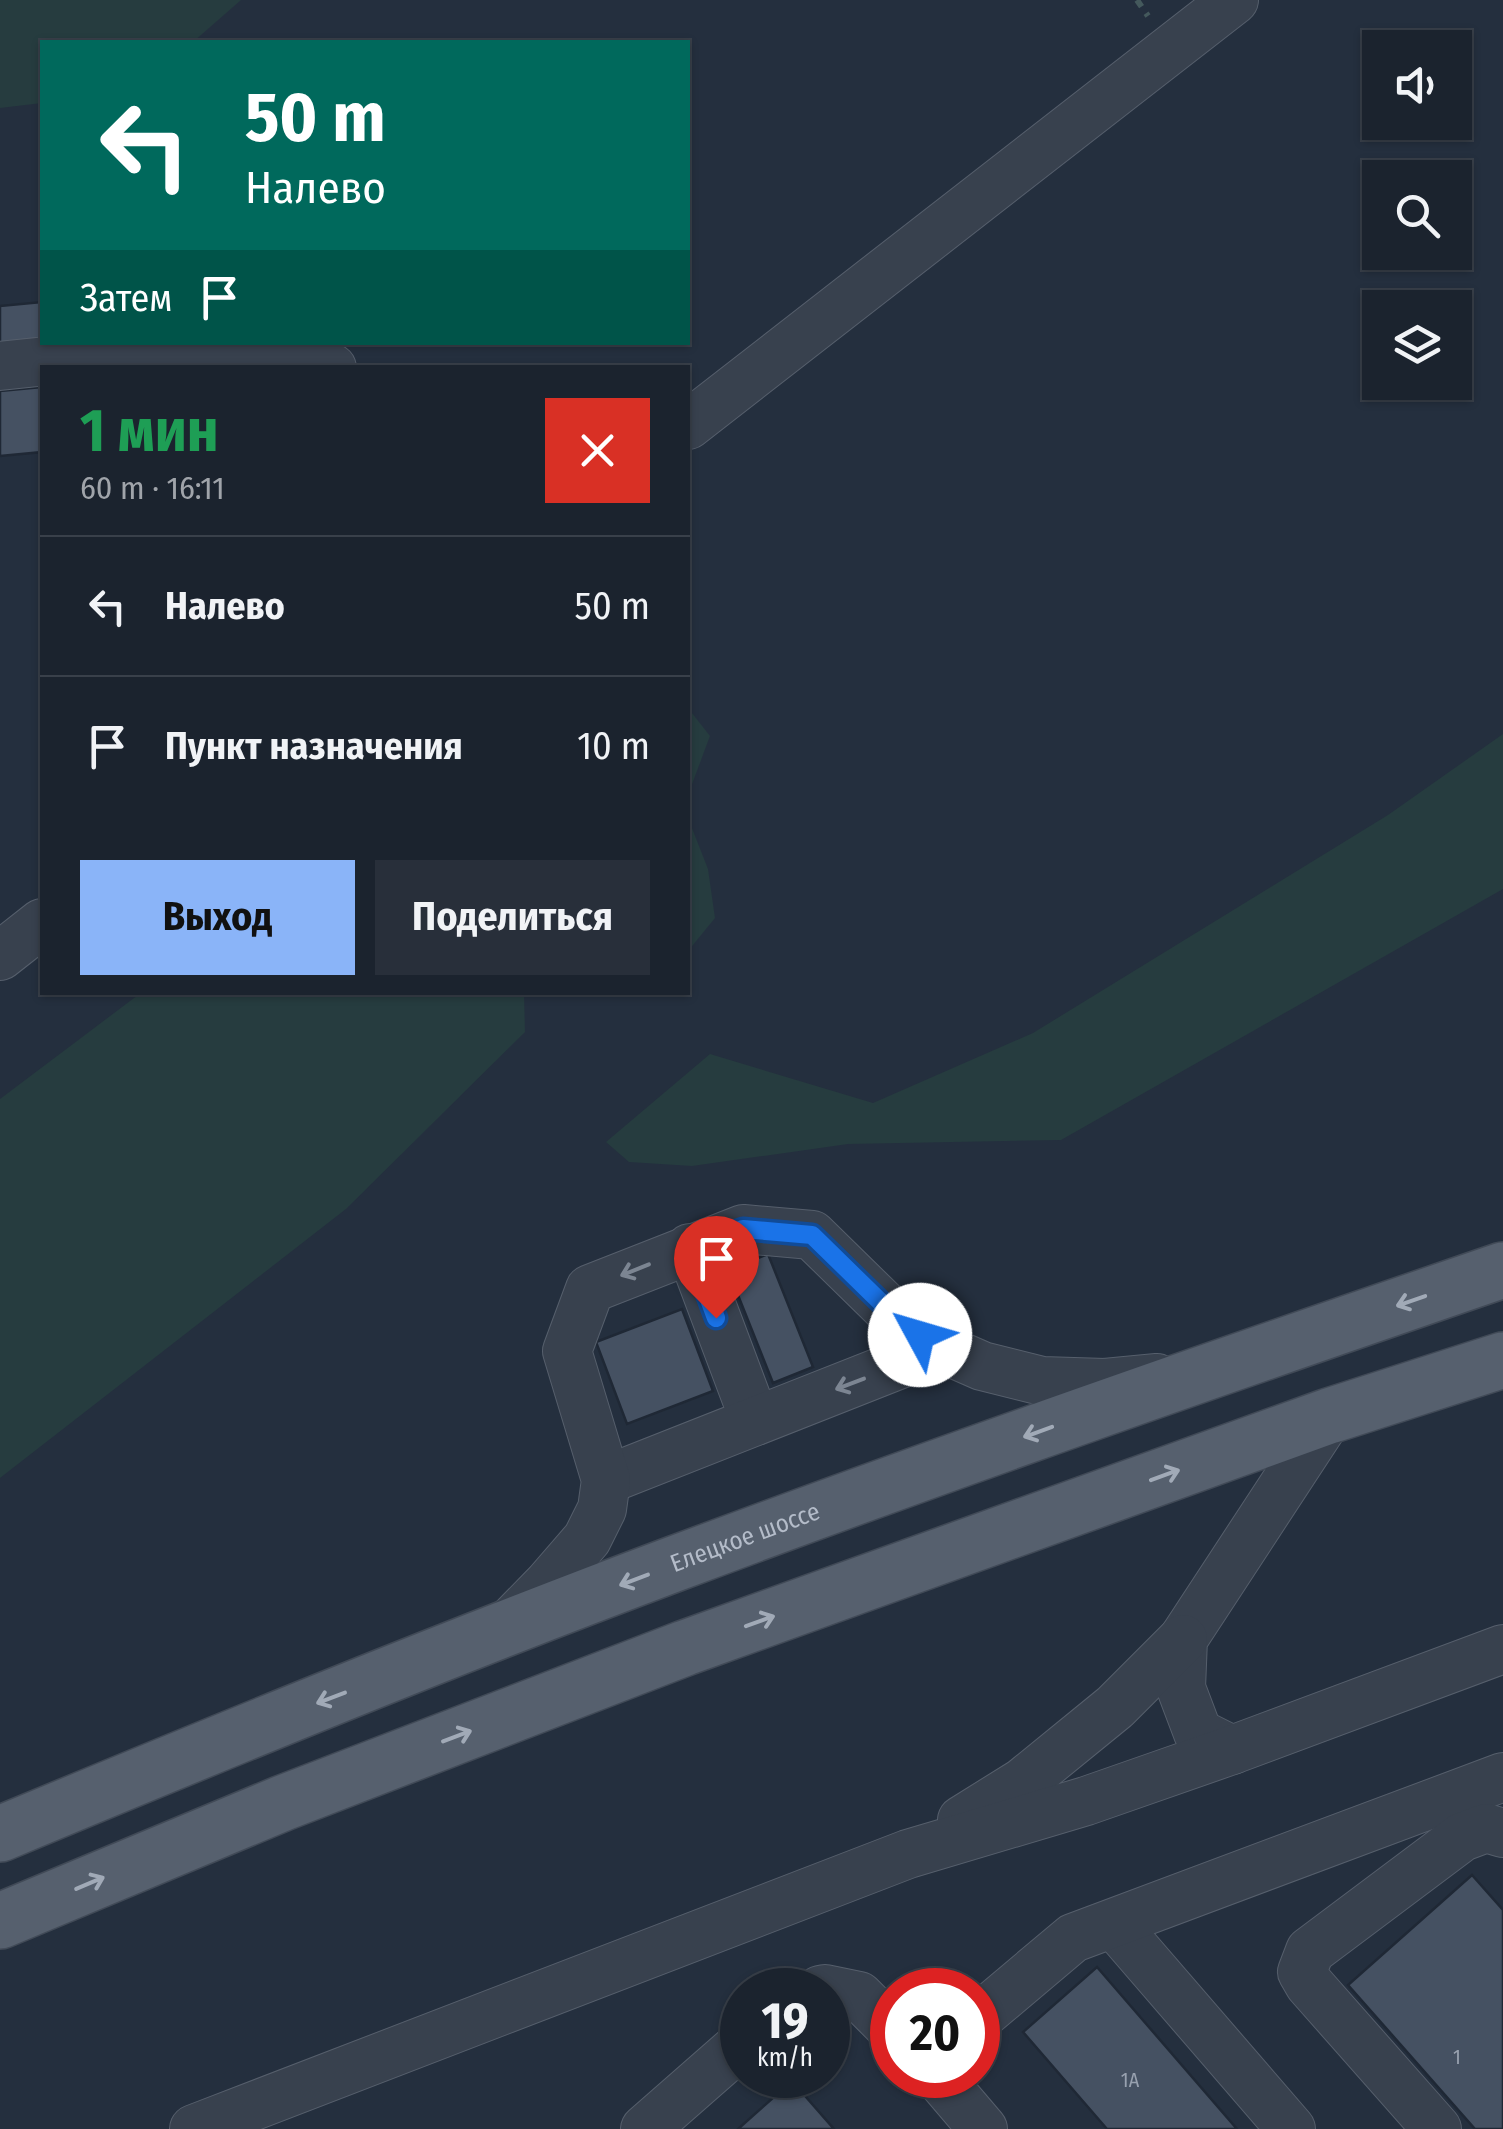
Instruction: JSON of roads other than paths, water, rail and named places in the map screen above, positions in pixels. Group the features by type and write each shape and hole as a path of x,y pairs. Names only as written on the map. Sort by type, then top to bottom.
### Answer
{"main road":[{"name":"Елецкое шоссе","path":"0,1834 256,1727 674,1564 1201,1373 1503,1270"},
{"path":"0,1921 283,1803 685,1648 1329,1416 1503,1360"}],"street":[{"path":"690,423 1215,6"},
{"path":"0,366 201,345"},
{"path":"214,345 264,364 316,361 325,365"},
{"path":"0,956 40,925"},
{"path":"502,1632 587,1539 602,1509 606,1480 567,1351 590,1289 690,1248 743,1229 812,1235 900,1321 941,1348 982,1366 1042,1382 1105,1383 1201,1373"},
{"path":"690,1248 755,1421"},
{"path":"606,1480 941,1348"},
{"path":"908,1854 1023,1782 1115,1706 1182,1640 1329,1416"},
{"path":"1182,1640 1181,1688 1198,1733 1232,1750"},
{"path":"194,2129 908,1854 1086,1801 1503,1649"},
{"path":"1000,1999 1073,1938 1503,1777"},
{"path":"1437,2129 1302,1972 1310,1950 1462,1837 1486,1828 1503,1832"},
{"path":"1114,1924 1291,2129"},
{"path":"645,2129 720,2063"},
{"path":"957,2098 983,2129"}]}
